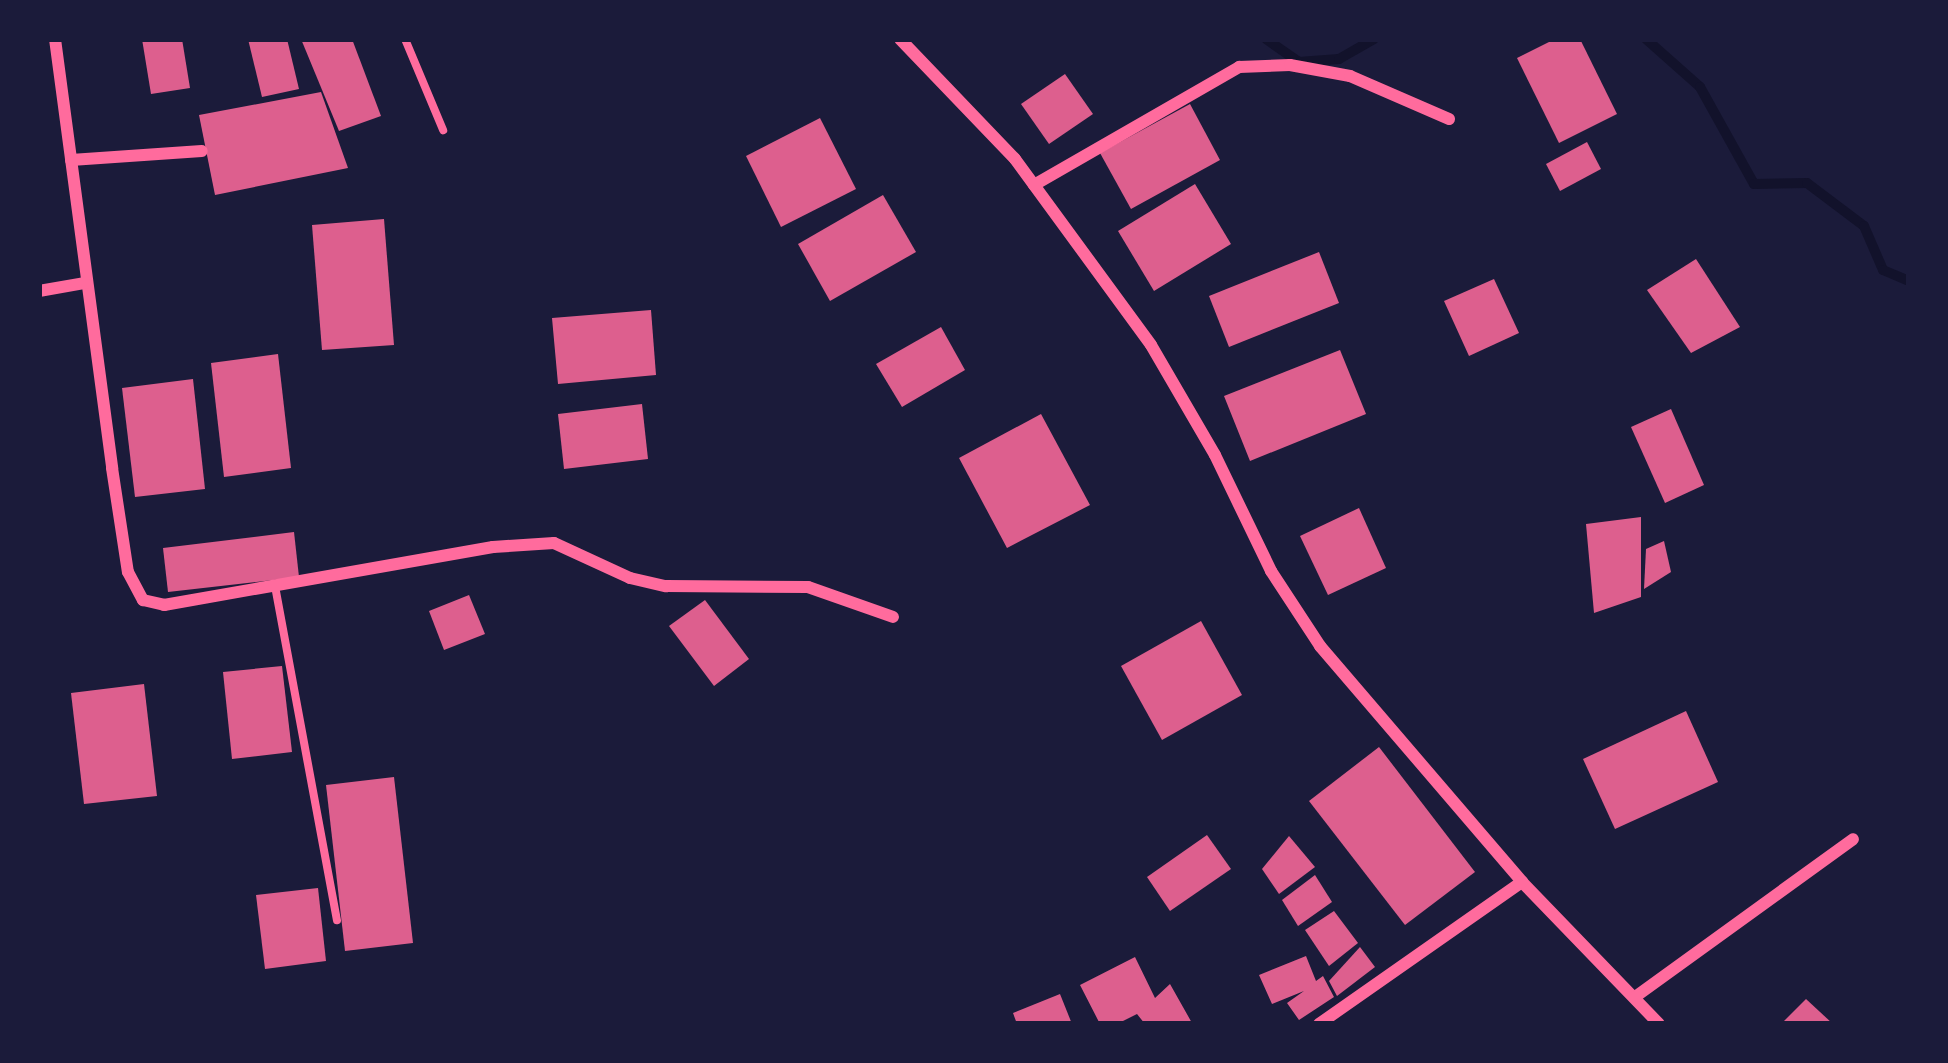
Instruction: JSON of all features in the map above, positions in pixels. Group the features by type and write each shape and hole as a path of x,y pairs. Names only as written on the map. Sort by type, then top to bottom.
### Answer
{"street":[{"path":"55,39 128,572 142,600 164,605 493,547 554,543 630,578 666,586 808,587 893,617"},
{"path":"900,39 1034,185 1151,345 1215,455 1271,571 1319,646 1522,882 1659,1024"},
{"path":"1034,185 1240,67 1290,65 1350,76 1449,119"},
{"path":"70,160 202,151"},
{"path":"39,290 85,284"},
{"path":"1635,997 1853,839"},
{"path":"1319,1024 1522,882"}],"lane":[{"path":"405,39 443,130"},
{"path":"275,586 337,920"}],"building":[{"path":"142,39 182,39 190,88 151,94"},
{"path":"248,39 287,39 299,89 262,97"},
{"path":"301,39 352,39 381,116 339,131"},
{"path":"1555,39 1580,39 1617,114 1559,143 1517,58"},
{"path":"1065,74 1093,114 1049,144 1021,104"},
{"path":"321,92 348,168 215,195 199,115"},
{"path":"1190,104 1220,160 1131,209 1100,153"},
{"path":"820,118 856,189 781,227 746,156"},
{"path":"1587,142 1601,169 1560,191 1546,164"},
{"path":"1195,184 1231,244 1154,291 1118,231"},
{"path":"883,195 916,252 830,301 798,244"},
{"path":"384,219 394,345 322,350 312,225"},
{"path":"1319,252 1339,303 1229,347 1209,296"},
{"path":"1696,259 1740,327 1691,353 1647,290"},
{"path":"1494,279 1519,333 1469,356 1444,301"},
{"path":"651,310 656,375 558,384 552,318"},
{"path":"941,327 965,370 902,407 876,364"},
{"path":"1340,350 1366,414 1250,461 1224,396"},
{"path":"278,354 291,468 224,477 211,363"},
{"path":"193,379 205,489 135,497 122,388"},
{"path":"642,404 648,459 564,469 558,414"},
{"path":"1671,409 1704,485 1665,503 1631,427"},
{"path":"1041,414 1090,505 1007,548 959,458"},
{"path":"1359,508 1386,568 1328,595 1300,536"},
{"path":"1641,517 1641,597 1594,613 1586,524"},
{"path":"294,532 299,577 168,592 163,548"},
{"path":"1664,541 1671,572 1644,589 1646,549"},
{"path":"469,595 485,634 444,650 429,611"},
{"path":"705,600 749,659 714,686 669,626"},
{"path":"1201,621 1242,695 1162,740 1121,666"},
{"path":"282,666 292,752 232,759 223,672"},
{"path":"144,684 157,796 84,804 71,693"},
{"path":"1686,711 1718,782 1615,829 1583,759"},
{"path":"1379,747 1475,872 1405,925 1309,801"},
{"path":"394,777 413,943 345,951 326,785"},
{"path":"1207,835 1231,869 1170,911 1147,877"},
{"path":"1289,836 1315,867 1279,894 1262,869"},
{"path":"1315,875 1332,902 1298,926 1282,900"},
{"path":"318,888 326,961 265,969 256,895"},
{"path":"1334,911 1358,943 1329,966 1305,930"},
{"path":"1360,947 1375,967 1337,996 1329,981"},
{"path":"1306,956 1316,981 1323,976 1334,997 1299,1020 1287,1003 1304,991 1272,1004 1259,975"},
{"path":"1135,957 1155,998 1170,984 1192,1023 1145,1024 1137,1014 1117,1024 1100,1024 1080,985"},
{"path":"1060,994 1072,1024 1017,1024 1013,1013"},
{"path":"1806,999 1833,1024 1781,1024"}],"waterway":[{"path":"1266,39 1299,62 1339,59 1374,39"},
{"path":"1646,39 1700,87 1754,184 1807,183 1864,226 1883,270 1909,281"}]}
